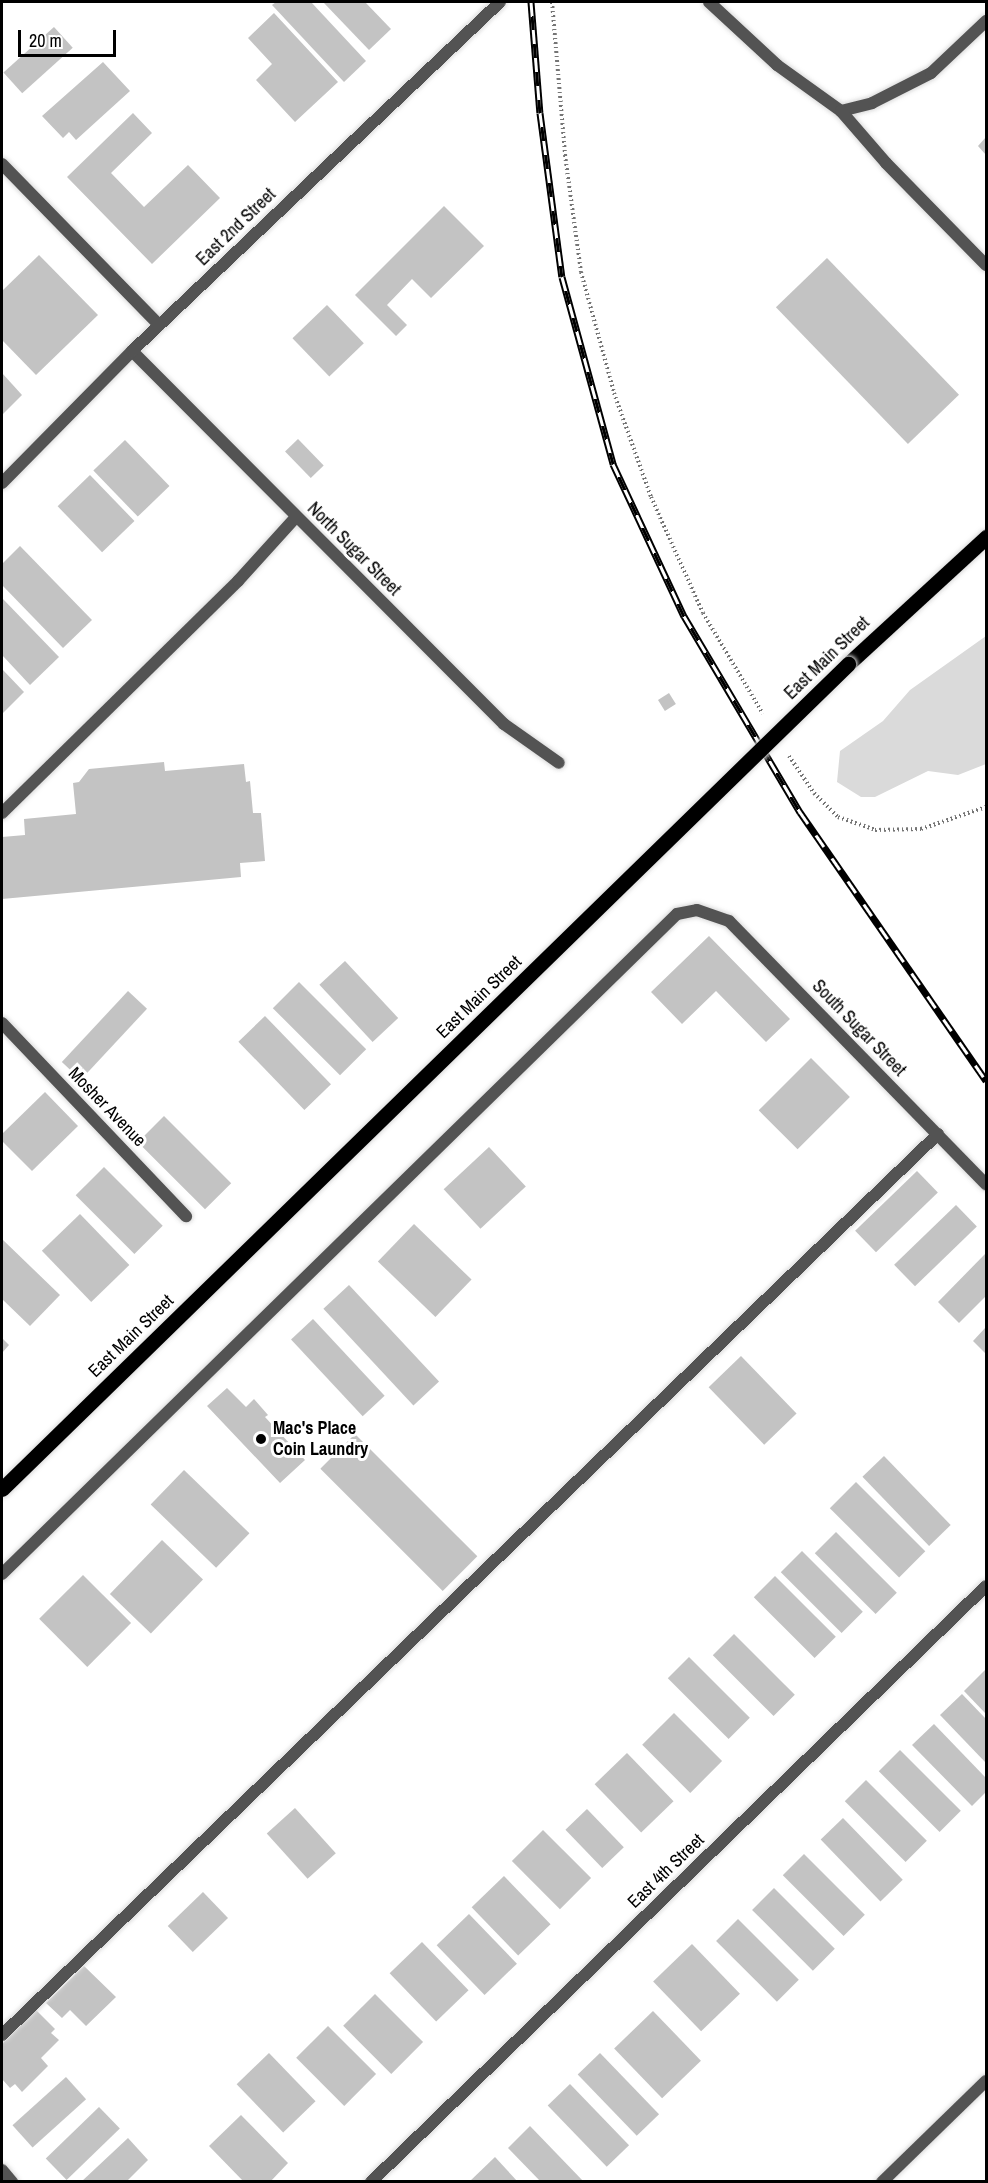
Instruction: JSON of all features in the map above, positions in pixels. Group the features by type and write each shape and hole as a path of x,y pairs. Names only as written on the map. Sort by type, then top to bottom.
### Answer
{"main road":[{"name":"East Main Street","path":"2,1489 848,664 987,537"}],"street":[{"name":"East 2nd Street","path":"2,483 132,351 500,2"},
{"path":"709,2 777,65 841,111 886,163 987,265"},
{"path":"841,111 872,103 931,73 987,21"},
{"path":"2,164 159,325"},
{"name":"North Sugar Street","path":"132,351 504,724 559,763"},
{"path":"2,813 238,581 296,517"},
{"name":"South Sugar Street","path":"2,1574 660,926 677,914 697,910 729,921 987,1184"},
{"name":"Mosher Avenue","path":"2,1023 186,1216"},
{"path":"2,2035 938,1134"},
{"name":"East 4th Street","path":"371,2181 987,1586"},
{"path":"882,2181 987,2081"},
{"path":"2,2170 12,2181"}],"path":[{"path":"552,2 565,155 581,272 614,393 651,497 703,613 769,724"},
{"path":"788,754 814,793 838,817 875,830 921,829 987,807"}],"shaded area":[{"path":"986,636 986,764 958,775 928,771 875,797 861,797 837,782 840,751 883,721 910,690"}],"building":[{"path":"276,2 311,2 366,61 344,82 272,5"},
{"path":"323,2 365,2 391,29 369,50"},
{"path":"274,13 338,82 295,122 256,80 272,64 248,38"},
{"path":"54,27 73,48 22,93 3,73"},
{"path":"103,62 130,91 76,140 69,132 63,138 42,116"},
{"path":"133,113 152,133 111,173 144,207 188,165 220,198 152,264 67,177"},
{"path":"986,137 986,155 978,146"},
{"path":"444,206 484,246 431,298 412,279 387,305 407,325 396,336 355,295"},
{"path":"39,255 98,315 36,375 2,340 2,291"},
{"path":"827,258 959,395 908,444 776,307"},
{"path":"327,305 364,343 329,376 292,338"},
{"path":"2,373 22,395 2,415"},
{"path":"298,439 324,466 311,478 285,452"},
{"path":"125,440 169,486 138,517 93,471"},
{"path":"90,475 134,521 102,552 58,506"},
{"path":"20,546 92,620 63,648 2,585 2,564"},
{"path":"2,598 59,657 30,685 2,655"},
{"path":"2,669 24,692 2,714"},
{"path":"669,693 676,704 665,711 658,700"},
{"path":"164,762 165,771 244,764 246,782 250,781 253,813 261,813 265,861 240,863 241,877 2,899 2,837 25,835 24,819 76,814 73,783 79,782 89,769"},
{"path":"709,936 790,1019 766,1042 716,991 682,1024 651,992"},
{"path":"345,961 398,1018 373,1042 319,985"},
{"path":"299,982 366,1049 340,1075 273,1008"},
{"path":"128,991 147,1009 81,1080 62,1062"},
{"path":"265,1016 331,1084 304,1110 238,1042"},
{"path":"811,1058 850,1097 798,1149 759,1110"},
{"path":"45,1092 78,1126 32,1171 2,1141 2,1134"},
{"path":"164,1116 231,1183 205,1209 138,1142"},
{"path":"489,1147 526,1186 480,1229 444,1189"},
{"path":"104,1167 163,1226 134,1254 76,1195"},
{"path":"917,1171 938,1193 876,1252 855,1231"},
{"path":"956,1205 977,1227 915,1286 894,1265"},
{"path":"80,1214 129,1265 91,1302 42,1251"},
{"path":"414,1224 472,1280 435,1317 378,1261"},
{"path":"2,1239 60,1295 30,1326 2,1299"},
{"path":"986,1253 986,1296 959,1323 938,1302"},
{"path":"349,1285 439,1382 413,1405 323,1309"},
{"path":"313,1319 385,1396 363,1416 291,1339"},
{"path":"986,1327 986,1354 973,1341"},
{"path":"2,1338 9,1345 2,1353"},
{"path":"741,1356 797,1414 764,1445 709,1387"},
{"name":"Mac's Place Coin Laundry","path":"227,1388 246,1407 254,1399 268,1415 265,1417 305,1460 280,1483 207,1406"},
{"path":"355,1434 477,1556 443,1591 320,1469"},
{"path":"884,1456 951,1525 929,1546 862,1477"},
{"path":"184,1470 249,1533 216,1568 151,1505"},
{"path":"856,1482 925,1551 899,1577 830,1508"},
{"path":"836,1532 897,1593 876,1614 815,1553"},
{"path":"162,1540 203,1580 151,1634 110,1594"},
{"path":"802,1551 863,1612 842,1633 781,1572"},
{"path":"83,1575 131,1623 87,1667 39,1619"},
{"path":"775,1576 836,1637 815,1658 754,1597"},
{"path":"734,1634 795,1695 774,1716 713,1655"},
{"path":"689,1657 750,1718 729,1739 668,1678"},
{"path":"986,1669 986,1714 964,1691"},
{"path":"962,1694 986,1719 986,1763 940,1715"},
{"path":"674,1713 722,1761 690,1793 642,1745"},
{"path":"934,1724 986,1778 986,1792 972,1806 912,1745"},
{"path":"900,1750 961,1811 940,1832 879,1771"},
{"path":"627,1753 674,1801 641,1832 595,1784"},
{"path":"866,1780 927,1841 906,1862 845,1801"},
{"path":"295,1808 336,1853 308,1879 267,1833"},
{"path":"587,1809 624,1847 602,1868 565,1830"},
{"path":"843,1818 903,1880 880,1901 821,1840"},
{"path":"543,1830 591,1878 560,1909 512,1861"},
{"path":"804,1854 865,1915 844,1936 783,1875"},
{"path":"504,1876 551,1924 518,1955 472,1907"},
{"path":"774,1888 835,1949 813,1971 752,1910"},
{"path":"203,1892 228,1918 193,1952 168,1926"},
{"path":"469,1914 517,1964 485,1995 437,1945"},
{"path":"738,1919 799,1980 777,2002 716,1941"},
{"path":"422,1942 469,1990 436,2021 390,1973"},
{"path":"692,1944 740,1994 701,2031 653,1982"},
{"path":"84,1966 116,1997 86,2026 70,2010 62,2018 46,2003"},
{"path":"375,1994 423,2042 391,2074 343,2026"},
{"path":"36,2010 55,2029 51,2033 59,2040 41,2058 48,2066 22,2092 15,2084 10,2088 2,2079 2,2044"},
{"path":"653,2011 701,2061 662,2098 614,2049"},
{"path":"328,2026 376,2074 344,2106 296,2058"},
{"path":"269,2053 316,2101 283,2132 237,2084"},
{"path":"600,2053 659,2114 637,2136 578,2075"},
{"path":"66,2077 86,2099 33,2147 12,2125"},
{"path":"570,2084 629,2145 607,2167 548,2106"},
{"path":"99,2107 120,2129 67,2180 46,2158"},
{"path":"241,2115 288,2163 270,2182 244,2182 209,2146"},
{"path":"530,2126 584,2182 541,2182 508,2148"},
{"path":"128,2138 148,2160 126,2182 81,2182"},
{"path":"495,2157 518,2182 469,2182"}],"railway":[{"path":"531,2 540,113 562,277 613,464 684,616 800,812 986,1081"}],"place":[{"name":"Mac's Place Coin Laundry","path":"261,1439"}]}
